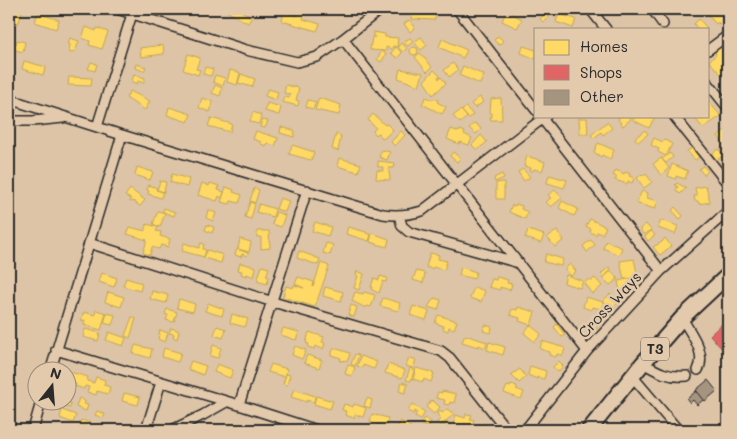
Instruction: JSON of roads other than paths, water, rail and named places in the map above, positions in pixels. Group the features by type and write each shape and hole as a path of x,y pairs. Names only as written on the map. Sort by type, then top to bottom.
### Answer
{"highway":[{"name":"T3","path":"589,430 682,318 728,275"}],"street":[{"path":"117,9 246,50 291,61 311,60 343,39 382,9"},
{"path":"457,9 534,107"},
{"path":"590,9 605,28"},
{"path":"652,9 662,27"},
{"path":"96,126 132,14"},
{"path":"710,48 728,35"},
{"path":"343,39 587,351"},
{"path":"710,86 728,108"},
{"path":"9,99 383,214 399,215 422,211 542,118"},
{"path":"9,121 68,118"},
{"path":"544,118 661,271"},
{"path":"676,118 728,184"},
{"path":"53,362 122,135"},
{"path":"239,405 307,190"},
{"name":"Cross Ways","path":"525,430 587,351 661,271 728,211"},
{"path":"399,215 402,226 409,232 518,263"},
{"path":"89,243 272,302 447,354 507,430"},
{"path":"682,318 700,353 702,360 698,370"},
{"path":"56,350 317,430"},
{"path":"643,363 656,372 669,376 688,376"},
{"path":"633,377 678,430"},
{"path":"146,430 161,382"},
{"path":"172,430 226,402"},
{"path":"33,430 38,412"}]}
